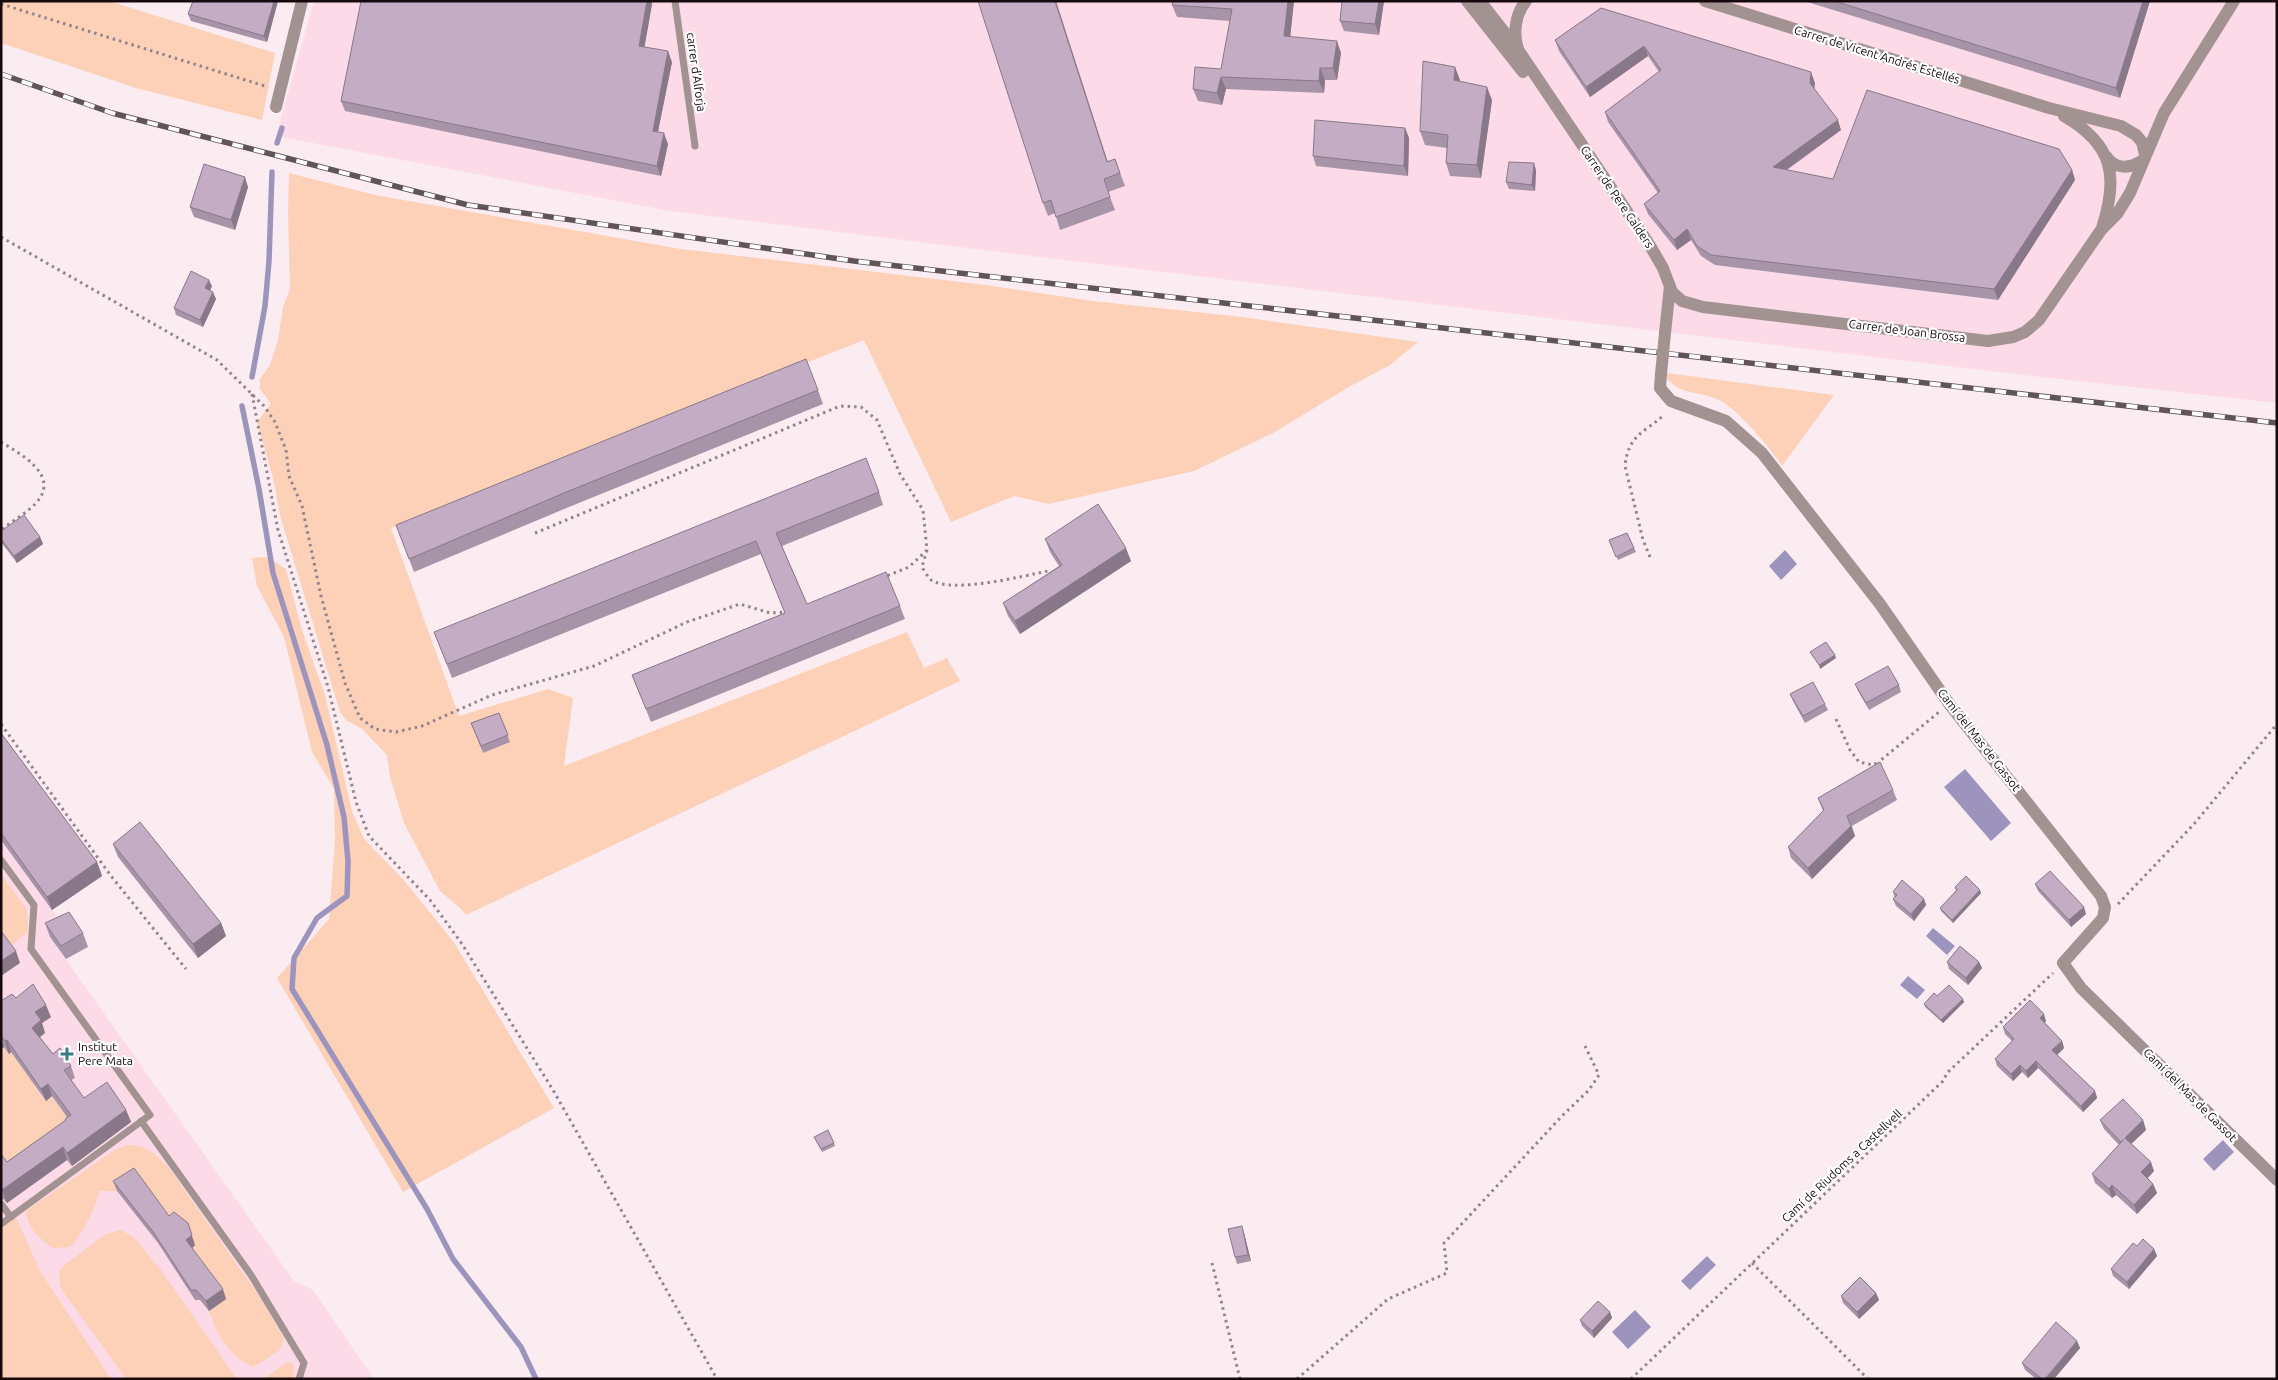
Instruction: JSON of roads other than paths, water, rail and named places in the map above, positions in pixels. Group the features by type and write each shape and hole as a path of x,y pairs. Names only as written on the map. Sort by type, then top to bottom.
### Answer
{"street":[{"path":"276,107 302,1"},
{"name":"Carrer de Pere Calders","path":"1467,1 1558,112"},
{"name":"Carrer de Pere Calders","path":"1480,1 1519,52 1558,112 1650,244 1670,286"},
{"name":"Carrer de Pere Calders","path":"1519,52 1515,41 1516,22 1526,1"},
{"name":"Carrer de Vicent Andrés Estellés","path":"1705,1 2049,108 2101,121 2131,131 2142,142 2144,158 2125,167 2115,166 2104,155 2089,132 2049,108"},
{"path":"2101,230 2123,206 2164,112 2234,1"},
{"path":"2101,230 2111,191 2104,155"},
{"name":"Carrer de Joan Brossa","path":"1670,286 1672,292 1682,301 1703,307 1996,340 2025,332 2039,320 2101,230"},
{"name":"Camí del Mas de Gassot","path":"1670,286 1660,388 1671,401 1726,421 1762,453 1880,604 1950,705 2101,896 2105,906 2102,918 2063,964 2081,988 2277,1180"}],"lane":[{"name":"carrer d'Alforja","path":"675,1 695,146"},
{"path":"1,860 34,905 31,949 150,1115 1,1224"},
{"path":"141,1121 251,1274 304,1363 299,1379"},
{"path":"1,1204 11,1217"}],"waterway":[{"path":"277,143 282,128"},
{"path":"252,377 265,306 269,261 272,172"},
{"path":"242,406 259,489 273,573 327,745 344,817 348,861 347,896 317,918 294,958 292,989 427,1209 453,1259 521,1347 536,1379"}],"railway":[{"path":"1,74 112,113 468,205 854,261 2277,423"}],"place":[{"name":"Institut Pere Mata","path":"67,1054"}]}
